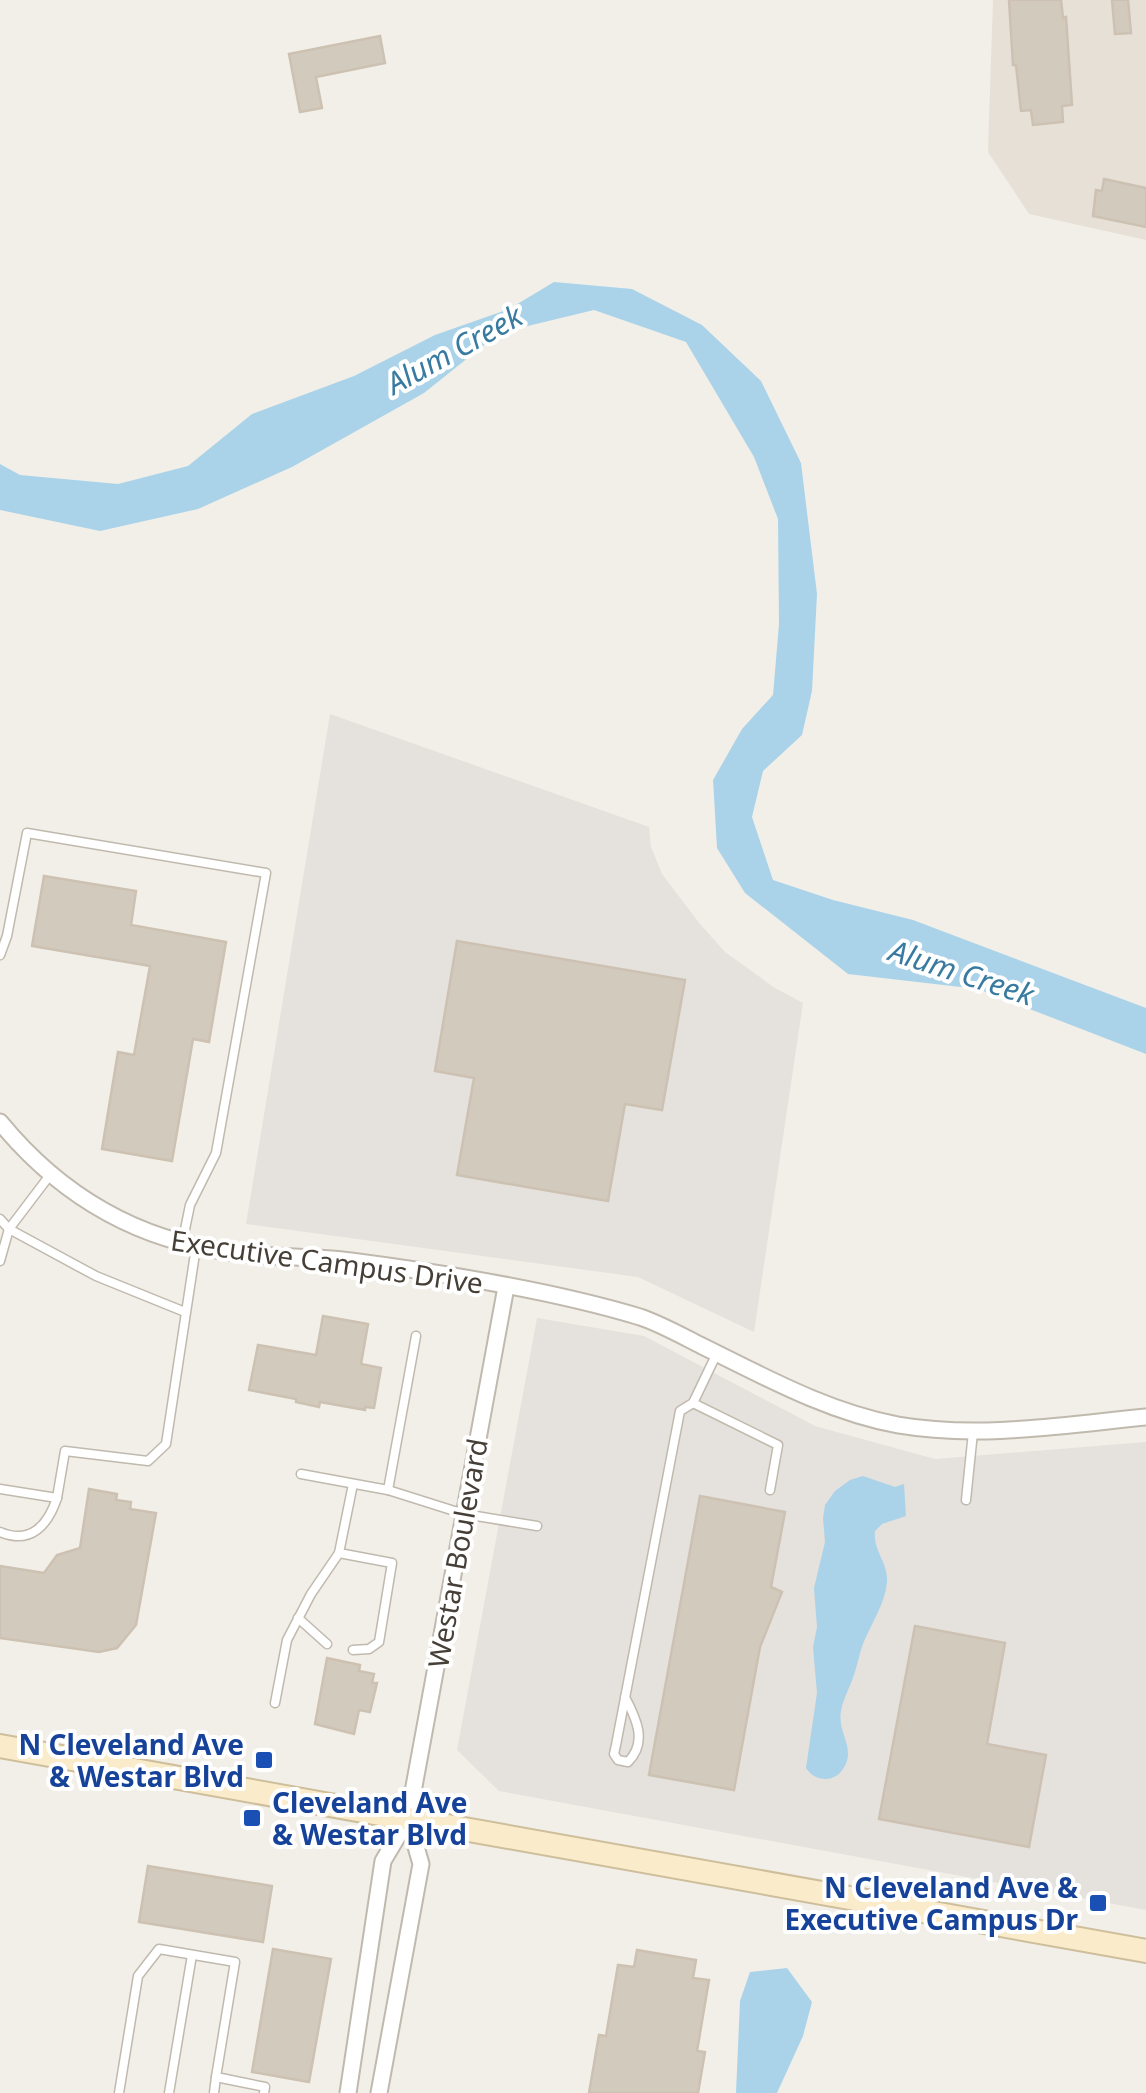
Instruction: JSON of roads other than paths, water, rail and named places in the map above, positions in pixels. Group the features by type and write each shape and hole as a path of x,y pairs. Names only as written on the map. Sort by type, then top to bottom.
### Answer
{"main road":[{"path":"0,1746 1146,1951"}],"street":[{"name":"Executive Campus Drive","path":"0,1122 50,1174 90,1204 125,1224 189,1245 236,1253 345,1260 506,1287 641,1318 811,1399 852,1414 930,1430 973,1432 1146,1417"},
{"name":"Westar Boulevard","path":"348,2093 383,1862 408,1819 506,1287"},
{"name":"Westar Boulevard","path":"380,2093 421,1864 408,1819"}],"lane":[{"path":"0,955 26,834 266,874 216,1154 190,1205 186,1312 166,1444 148,1461 65,1451 50,1520 39,1530 12,1536 0,1532"},
{"path":"0,1262 8,1229 50,1174"},
{"path":"0,1218 8,1229 96,1276 186,1312"},
{"path":"388,1490 416,1336"},
{"path":"625,1697 640,1724 634,1756 628,1762 618,1760 614,1754 680,1411 692,1403 718,1354"},
{"path":"692,1403 778,1445 770,1490"},
{"path":"966,1500 973,1432"},
{"path":"301,1474 388,1490 464,1514 538,1526"},
{"path":"275,1702 287,1640 340,1553 353,1484"},
{"path":"0,1489 57,1498"},
{"path":"340,1553 392,1563 379,1642 369,1650 353,1650"},
{"path":"298,1618 326,1644"},
{"path":"119,2093 138,1976 159,1949 235,1962 214,2093"},
{"path":"168,2093 192,1954"},
{"path":"216,2077 265,2087 264,2093"}],"water":[{"name":"Alum Creek","path":"554,282 632,289 702,325 761,381 801,463 817,594 812,691 802,735 763,771 752,817 773,880 913,920 1146,1008 1146,1054 978,989 848,974 745,893 717,848 713,780 742,729 773,695 779,624 778,519 754,457 686,342 594,310 499,333 424,393 292,467 198,509 100,531 0,510 0,464 20,475 118,484 188,466 252,414 354,376 435,335 509,309"},
{"path":"863,1476 895,1487 904,1484 906,1516 882,1524 875,1531 887,1574 886,1588 842,1706 847,1761 839,1774 824,1779 806,1768 817,1693 814,1588 825,1542 823,1518 825,1505 835,1491"},
{"path":"787,1968 812,2002 803,2036 777,2093 736,2093 740,2001 750,1972"}],"place":[{"name":"N Cleveland Ave & Westar Blvd","path":"264,1760"},
{"name":"Cleveland Ave & Westar Blvd","path":"252,1818"},
{"name":"N Cleveland Ave & Executive Campus Dr","path":"1098,1903"}]}
